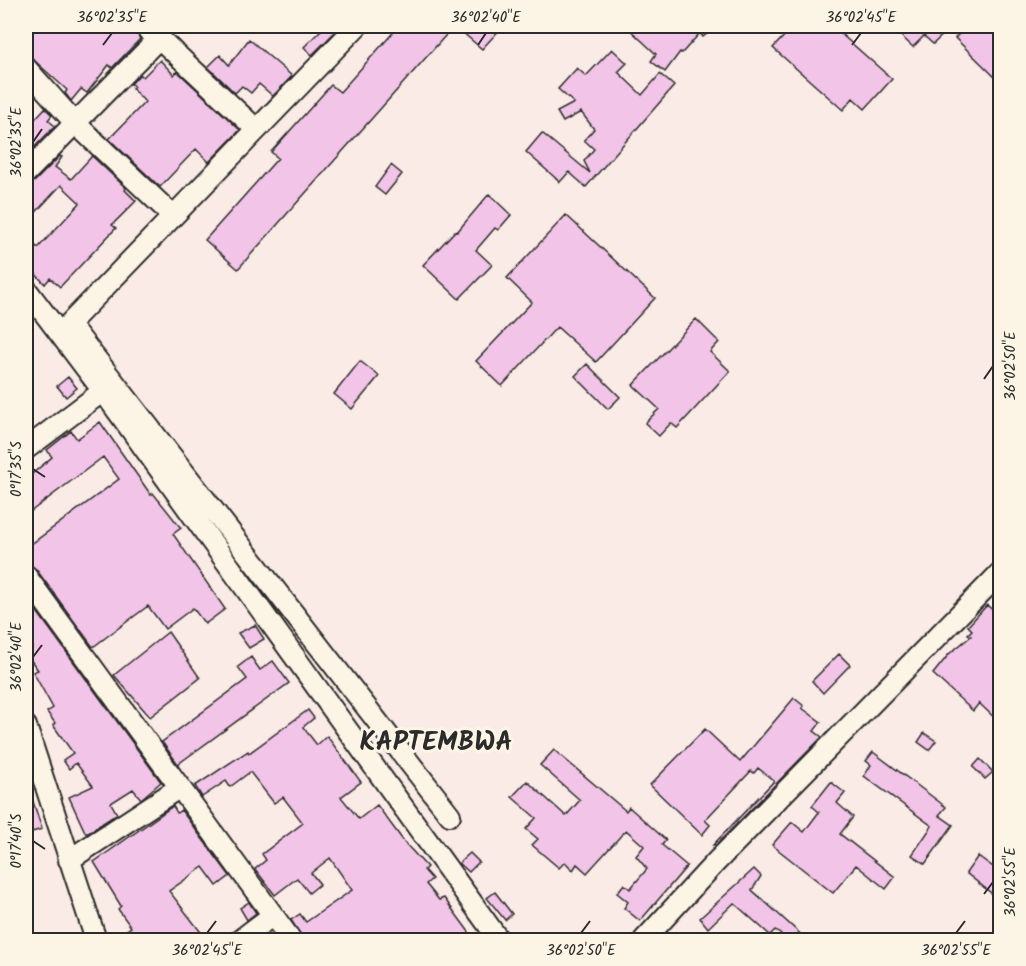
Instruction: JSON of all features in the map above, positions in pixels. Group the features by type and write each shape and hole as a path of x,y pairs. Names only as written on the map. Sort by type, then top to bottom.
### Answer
{"street":[{"path":"357,26 69,324 450,815"},
{"path":"26,173 76,124 150,33 164,40 256,129"},
{"path":"26,68 76,124 173,216"},
{"path":"26,290 103,391 499,940"},
{"path":"26,449 103,391"},
{"path":"644,940 716,862 1000,573"},
{"path":"26,576 291,940"},
{"path":"26,726 96,940"},
{"path":"69,860 180,788"},
{"path":"240,940 273,915"}],"building":[{"path":"26,26 133,26 140,39 112,68 109,65 87,93 81,89 71,101 65,93 67,90 26,53"},
{"path":"325,26 341,26 312,55 304,47"},
{"path":"399,26 454,26 238,269 205,240 278,158 271,152 331,85 340,92"},
{"path":"455,26 503,26 482,49"},
{"path":"626,26 717,26 703,37 700,33 682,53 680,52 665,72 651,61 656,54"},
{"path":"776,26 832,26 892,79 865,109 853,98 843,110 773,48 786,34"},
{"path":"890,26 941,26 947,31 933,44 924,36 913,47"},
{"path":"967,26 1000,26 1000,82 955,38"},
{"path":"249,39 292,76 273,96 259,84 251,93 242,86 235,93 208,67 220,55 229,65"},
{"path":"612,49 627,63 618,72 642,95 660,74 674,86 586,187 569,172 560,182 526,152 542,133 590,173 584,161 594,149 584,140 594,129 581,112 563,122 557,112 574,103 558,89 577,68 586,76"},
{"path":"160,60 174,75 177,71 240,130 209,162 196,149 160,187 109,139 145,102 131,84 140,74 143,77"},
{"path":"45,108 52,115 48,120 55,126 26,156 26,115 32,122"},
{"path":"60,156 62,157 55,167 71,179 92,156 126,188 125,190 136,201 112,225 116,228 60,287 50,278 45,284 26,264 26,256 36,246 38,248 80,203 61,185 26,223 26,185 35,181"},
{"path":"391,165 402,174 385,195 375,187"},
{"path":"489,194 511,215 498,230 495,228 476,250 492,265 459,299 423,265 455,231 457,232"},
{"path":"566,215 655,298 596,362 557,327 502,386 476,361 532,302 507,278"},
{"path":"696,319 719,342 710,352 730,371 677,428 671,423 659,436 645,423 659,409 633,385"},
{"path":"360,361 379,376 352,409 334,394"},
{"path":"587,364 620,397 608,409 575,376"},
{"path":"68,377 77,388 66,397 57,386"},
{"path":"100,422 151,495 153,493 181,528 173,534 225,609 205,624 193,608 165,629 148,606 93,647 36,569 26,561 26,548 119,479 103,457 26,515 26,479 52,457 47,450 71,431 77,439"},
{"path":"30,602 161,782 141,799 133,789 111,803 117,814 86,834 69,797 93,786 76,763 69,769 63,760 73,753 53,725 55,723 47,712 53,708 33,672 38,670 26,654 32,648 26,639 26,605"},
{"path":"987,605 1000,617 1000,723 979,703 973,711 933,674 949,654 971,636 968,634 972,630 968,626"},
{"path":"255,625 264,639 249,648 238,633"},
{"path":"168,632 200,678 150,717 114,675"},
{"path":"839,654 850,665 823,693 812,681"},
{"path":"251,657 260,670 273,661 289,683 178,764 162,742 247,679 238,667"},
{"path":"794,698 804,706 802,708 821,722 814,731 822,737 716,845 713,845 774,781 758,768 754,773 751,771 705,820 710,825 702,835 650,785 705,729 740,762"},
{"path":"308,710 314,718 303,727 317,745 327,736 361,782 341,797 359,819 377,805 405,843 427,867 424,870 432,879 426,884 439,900 444,898 475,940 304,940 291,920 300,914 306,922 352,890 330,858 311,873 320,884 309,893 297,878 275,895 255,869 266,860 262,854 303,823 283,797 274,803 250,772 230,787 226,781 202,797 195,786 248,751 249,753"},
{"path":"924,733 936,741 929,750 918,742"},
{"path":"554,750 626,811 629,807 666,840 662,845 687,866 640,921 624,908 628,902 617,893 624,884 630,889 647,869 636,856 644,846 626,830 587,873 577,864 573,870 565,862 559,868 532,845 538,839 526,829 536,818 512,797 527,781 566,816 580,800 540,765"},
{"path":"873,752 946,807 939,815 953,825 925,864 912,855 932,826 864,776 871,765 866,761"},
{"path":"980,759 993,772 985,779 973,767"},
{"path":"831,782 845,793 837,803 853,817 840,834 895,877 886,889 856,865 833,893 772,845 792,822 804,832 819,812 812,806"},
{"path":"28,786 42,829 29,833 26,821"},
{"path":"173,806 177,813 181,810 230,876 217,886 203,867 169,891 207,940 130,940 124,932 131,927 118,909 121,906 94,862"},
{"path":"470,853 479,862 469,872 459,863"},
{"path":"978,856 1000,872 1000,900 966,873"},
{"path":"754,869 761,876 752,890 807,940 787,940 775,930 770,935 734,903 708,928 700,918"},
{"path":"495,892 512,914 505,920 487,898"},
{"path":"249,902 256,913 247,920 240,908"}],"district":[{"name":"KAPTEMBWA","path":"436,741"}]}
